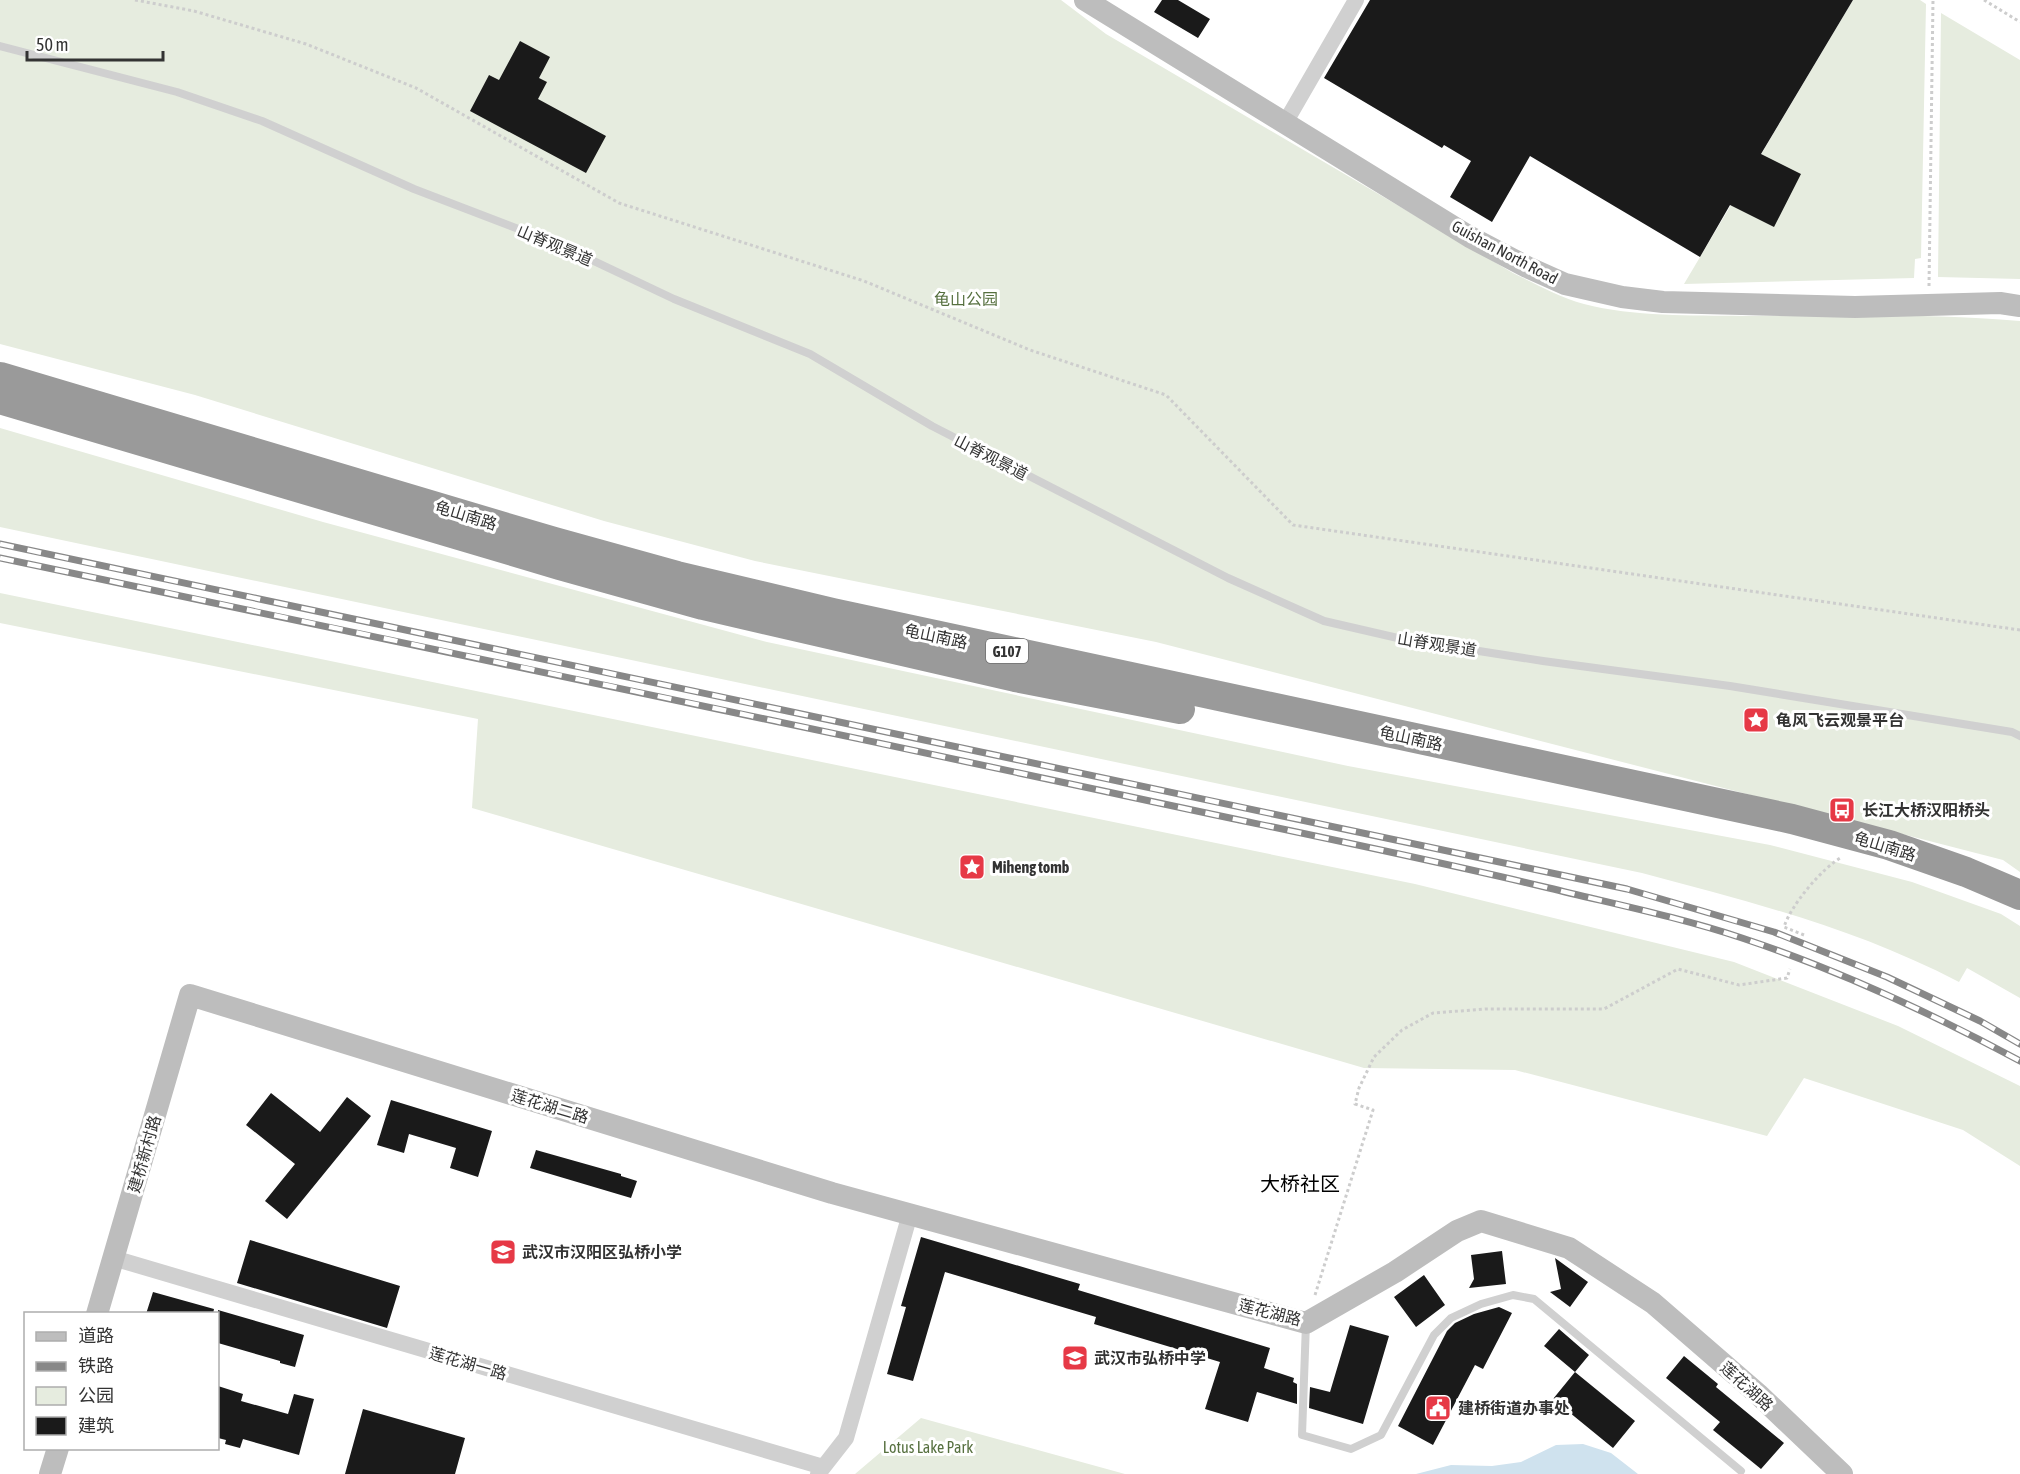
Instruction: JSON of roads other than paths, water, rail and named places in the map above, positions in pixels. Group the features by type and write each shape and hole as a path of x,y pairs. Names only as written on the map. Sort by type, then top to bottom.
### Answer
{"highway":[{"name":"龟山南路","path":"0,377 677,576 832,614 1792,819 1889,845 1966,872 2020,895"},
{"name":"龟山南路","path":"0,399 549,562 703,605 1015,677 1586,787 1774,827 1864,851 1938,875 2020,910"}],"street":[{"name":"Guishan North Road","path":"1085,0 1470,237 1565,284 1602,294 1663,302 1855,307 2000,303 2020,306"},
{"path":"1285,123 1356,0"},
{"name":"莲花湖二路","path":"190,995 832,1193 910,1214"},
{"name":"建桥新村路","path":"98,1312 190,995"},
{"path":"821,1471 846,1438 910,1214"},
{"name":"莲花湖路","path":"910,1214 1306,1323 1395,1272 1457,1231 1481,1221 1569,1248 1653,1303 1758,1394 1842,1474"},
{"name":"莲花湖一路","path":"113,1258 821,1471"},
{"path":"50,1474 58,1450"}],"lane":[{"name":"山脊观景道","path":"0,46 177,92 262,121 414,189 560,245 674,299 810,354 932,426 1228,578 1324,621 1402,639 1741,688 2012,732 2020,736"},
{"path":"1306,1323 1302,1435 1351,1449 1381,1435 1434,1335 1451,1318 1481,1304 1513,1295 1534,1299 1741,1472"}],"water":[{"path":"1583,1444 1611,1453 1638,1474 1416,1474 1451,1465 1492,1466 1521,1462 1556,1445"}],"railway":[{"path":"0,544 1627,889 1774,932 1887,977 1980,1021 2020,1044"},
{"path":"0,558 1384,851 1646,911 1718,930 1849,978 1918,1009 2020,1061"}],"place":[{"name":"龟风飞云观景平台","path":"1756,720"},
{"name":"长江大桥汉阳桥头","path":"1842,810"},
{"name":"Miheng tomb","path":"972,867"},
{"name":"武汉市汉阳区弘桥小学","path":"503,1252"},
{"name":"武汉市弘桥中学","path":"1075,1358"},
{"name":"建桥街道办事处","path":"1438,1408"}],"district":[{"name":"大桥社区","path":"1300,1183"}],"park label":[{"name":"龟山公园","path":"966,299"},
{"name":"Lotus Lake Park","path":"928,1447"}]}
